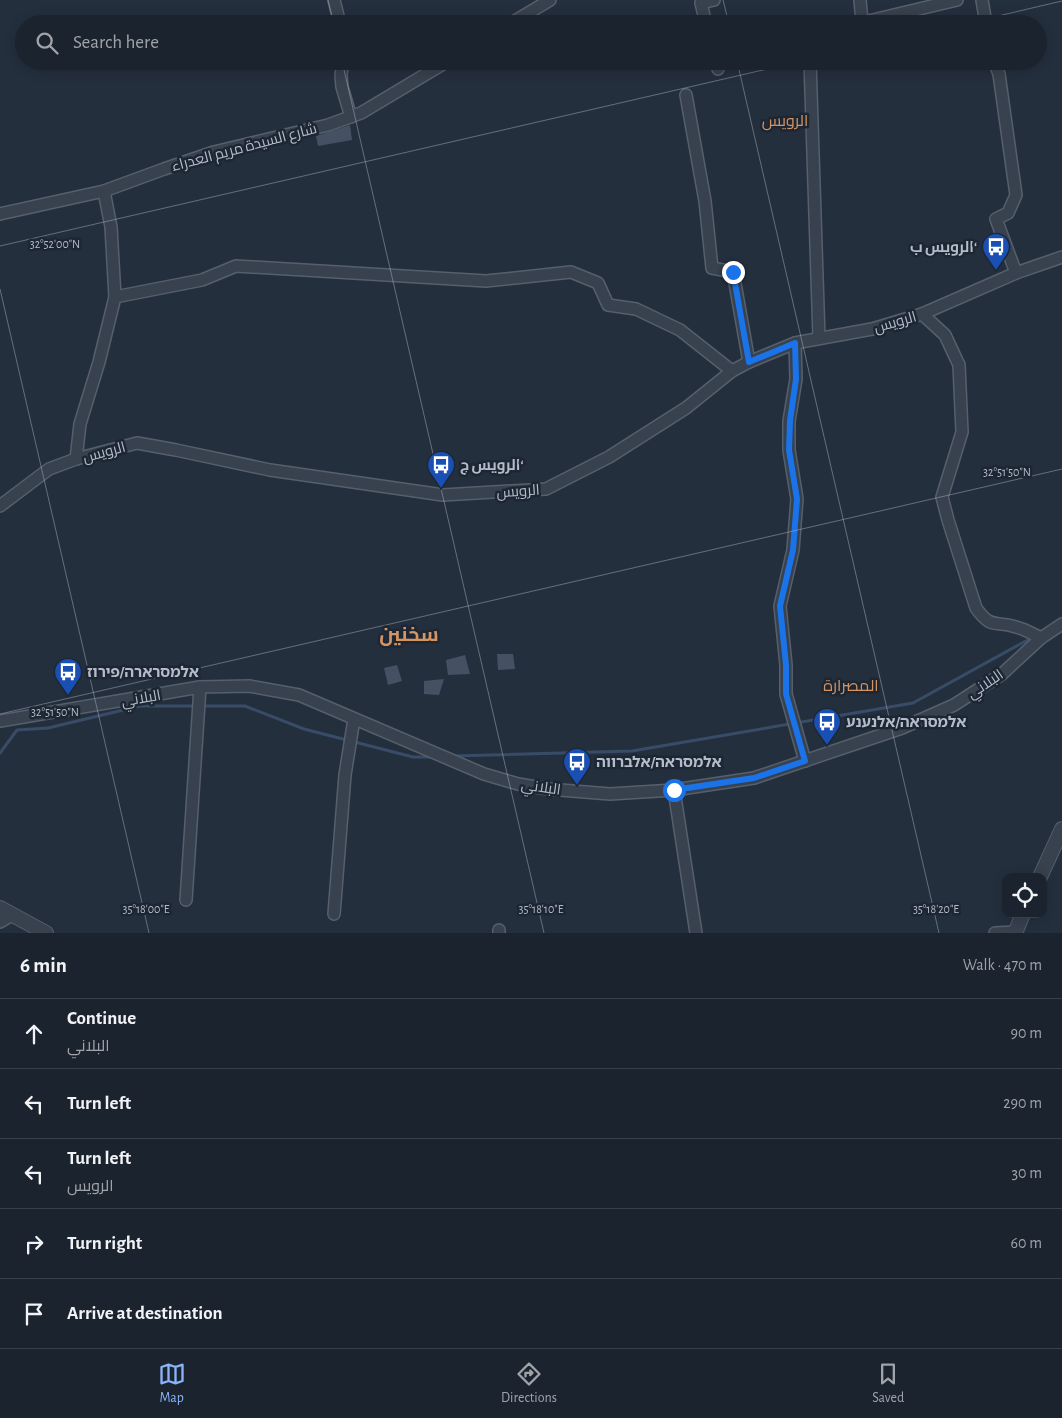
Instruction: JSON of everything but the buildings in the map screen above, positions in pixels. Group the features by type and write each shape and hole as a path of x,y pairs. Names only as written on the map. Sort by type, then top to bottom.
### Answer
{"street":[{"path":"334,0 338,15"},
{"path":"525,15 550,0"},
{"path":"704,15 701,4 714,0"},
{"path":"859,15 860,0"},
{"path":"893,15 957,0"},
{"path":"982,0 984,15"},
{"path":"341,70 342,88 351,117"},
{"name":"شارع السيدة مريم العدراء","path":"0,214 104,191 214,152 328,125 360,113 433,70"},
{"path":"810,70 819,338"},
{"path":"997,70 1016,195 1008,214 996,219 1016,273"},
{"path":"686,96 705,201 712,268 733,272 749,362"},
{"path":"76,459 80,424 99,362 115,297 111,227 104,191"},
{"name":"الرويس","path":"0,506 49,469 76,459 137,443 270,470 443,496 546,489 609,456 686,408 732,371 749,362 795,343 872,329 922,314 1016,273 1062,257"},
{"path":"115,297 202,280 236,266 486,281 571,272 598,283 608,305 636,309 680,330 732,371"},
{"path":"922,314 946,335 959,365 962,432 942,497 976,608 984,620 995,624 1015,626 1041,638"},
{"path":"795,343 796,379 790,421 789,450 797,499 793,550 780,606 786,665 786,694 805,761"},
{"name":"البلاني","path":"0,721 200,687 249,686 298,695 484,774 518,784 548,789 610,794 674,790 754,778 902,728 954,705 1002,674 1041,638 1062,624"},
{"path":"186,900 200,687"},
{"path":"334,914 344,775 354,719"},
{"path":"674,790 696,933"},
{"path":"1042,873 1062,829"},
{"path":"4,915 46,933"},
{"path":"995,933 1015,933 1021,918"}],"waterway":[{"path":"453,756 632,751 913,703 1033,637"},
{"path":"0,753 17,730 48,728 140,706 245,706 304,729 413,757 432,757"}],"place":[{"name":"الرويس ب‘","path":"996,271"},
{"name":"الرويس ج‘","path":"441,489"},
{"name":"אלמסרארה/פירוז","path":"68,696"},
{"name":"אלמסראה/אלנענע","path":"827,746"},
{"name":"אלמסראה/אלברווה","path":"577,786"}],"district":[{"name":"الرويس","path":"785,120"},
{"name":"سخنين","path":"409,634"},
{"name":"المصرارة","path":"851,685"}],"route":[{"path":"674,790 754,778 805,761 786,694 786,665 780,606 793,550 797,499 789,450 790,421 796,379 795,343 749,362 733,272"}]}
